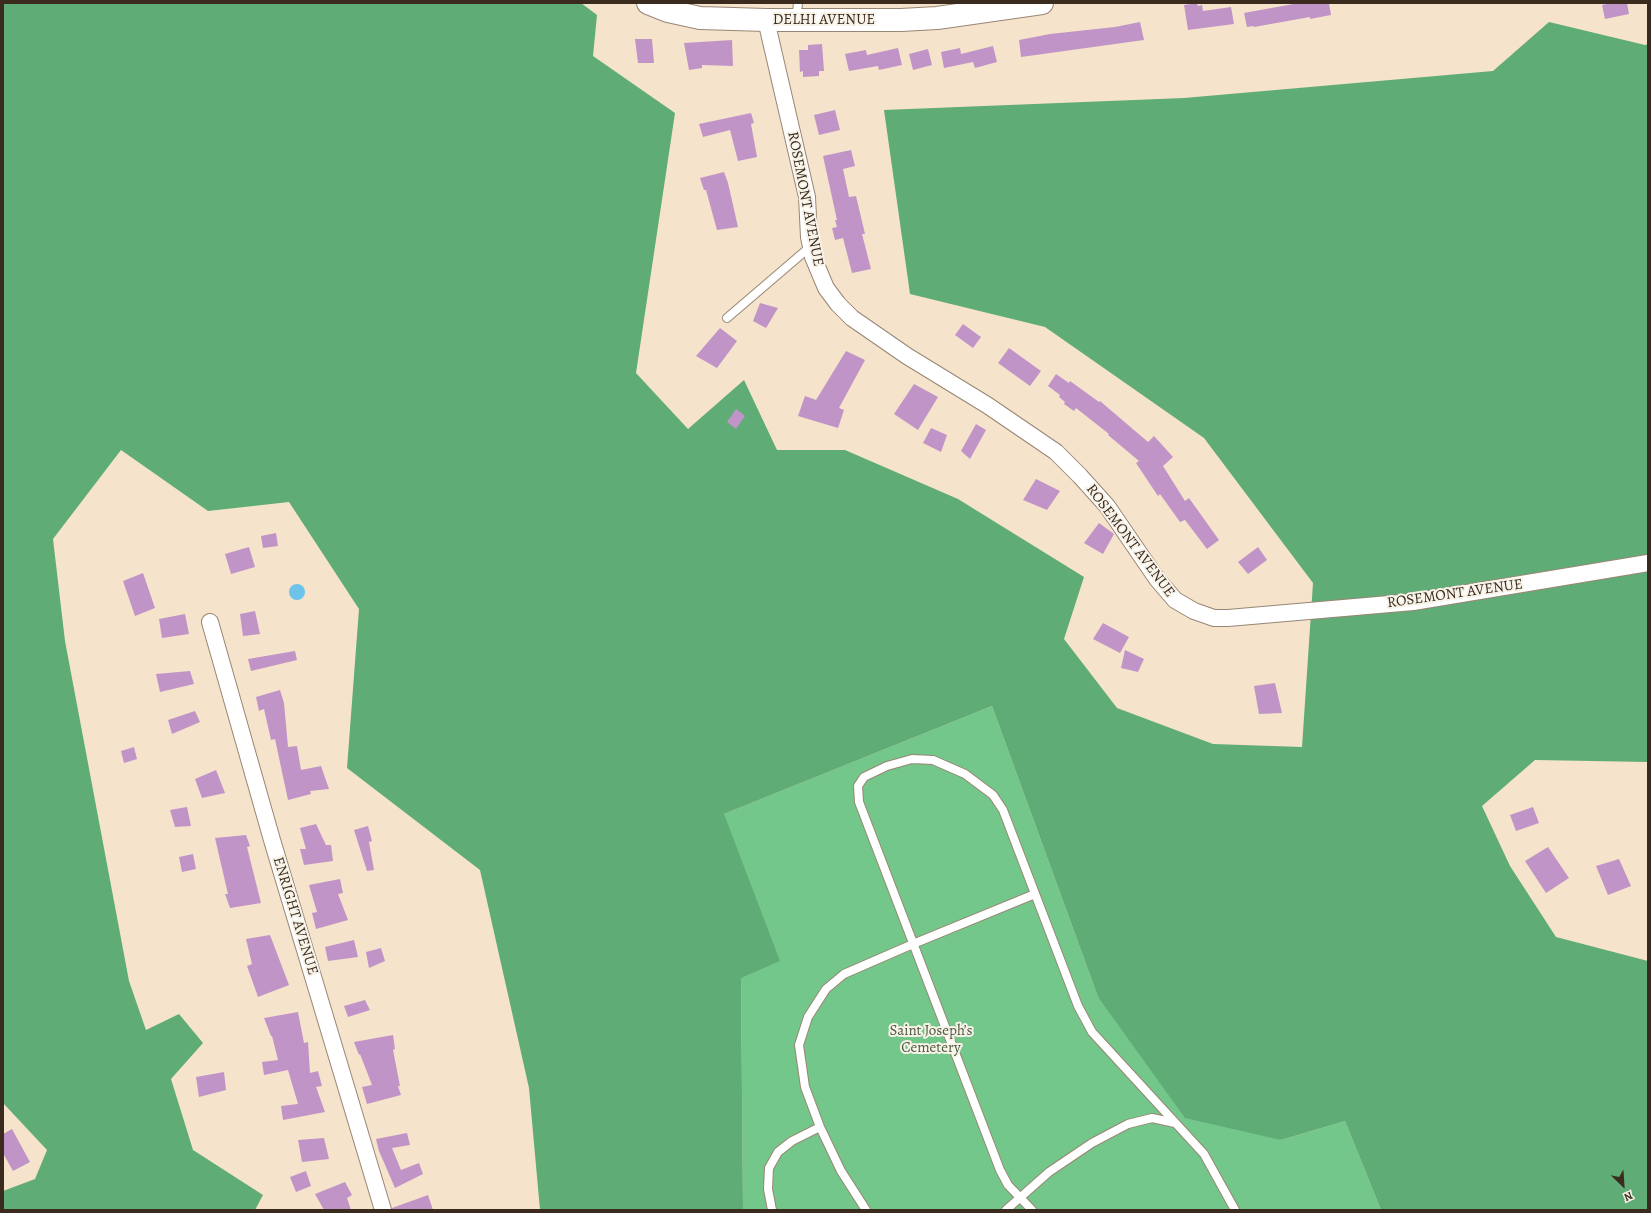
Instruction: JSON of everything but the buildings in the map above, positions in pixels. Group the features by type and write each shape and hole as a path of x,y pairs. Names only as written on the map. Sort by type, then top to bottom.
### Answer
{"street":[{"name":"DELHI AVENUE","path":"648,3 668,11 700,18 766,20 797,12 901,20 936,18 1002,10 1042,3"},
{"name":"ROSEMONT AVENUE","path":"766,20 807,197 813,257 826,288 838,304 852,318 907,356 987,405 1056,452 1107,506 1157,579 1175,600 1194,611 1214,618 1228,618 1413,602 1648,563"},
{"name":"ENRIGHT AVENUE","path":"210,622 383,1210"}],"lane":[{"path":"727,318 811,246"},
{"path":"1032,1210 1008,1185 1000,1170 858,802 858,786 864,777 887,766 912,759 933,760 965,774 993,795 1004,810 1078,1006 1092,1032 1204,1154 1235,1210"},
{"path":"866,1210 841,1172 820,1127 805,1087 799,1045 808,1018 826,989 844,974 1035,894"},
{"path":"1006,1210 1049,1172 1092,1143 1128,1124 1152,1118 1175,1123"},
{"path":"772,1210 768,1189 769,1168 778,1152 792,1141 820,1127"}],"green space":[{"path":"3,3 581,3 597,15 593,56 675,113 636,373 688,429 744,380 777,450 845,450 958,499 1084,577 1064,639 1117,708 1213,744 1302,747 1313,583 1204,438 1045,327 910,294 884,110 1184,98 1493,71 1549,22 1645,45 1648,44 1648,762 1535,760 1482,806 1510,866 1556,937 1648,961 1648,1210 1381,1210 1345,1121 1281,1140 1185,1118 1098,997 992,706 724,814 780,961 741,978 743,1210 540,1210 529,1088 480,870 347,768 359,609 289,502 208,511 121,450 53,539 65,641 129,981 146,1030 179,1014 203,1043 171,1079 193,1150 263,1195 255,1210 3,1210 3,1191 35,1179 47,1150 3,1103"},
{"name":"Saint Joseph’s Cemetery","path":"992,706 1098,997 1281,1140 1345,1121 1381,1210 743,1210 741,977 724,814"}],"water":[{"path":"297,584 303,586 305,592 303,598 297,600 291,598 289,592 291,586"}]}
